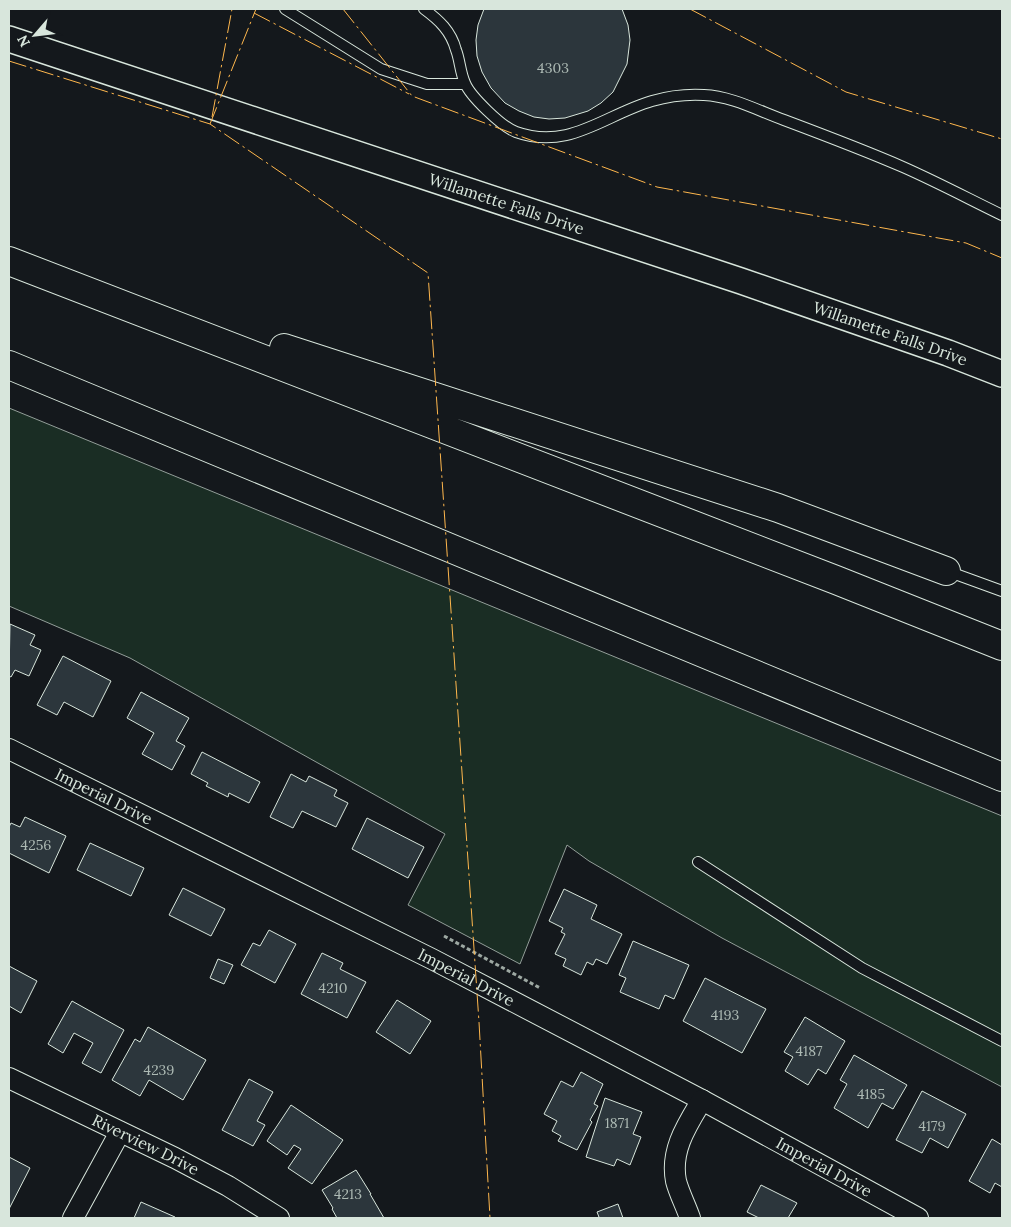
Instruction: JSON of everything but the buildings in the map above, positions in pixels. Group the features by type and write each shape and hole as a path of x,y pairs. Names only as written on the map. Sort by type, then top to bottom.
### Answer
{"highway":[{"path":"9,260 778,508 946,570"},
{"path":"9,260 827,576 1002,646"},
{"path":"9,365 1002,776"}],"street":[{"name":"Willamette Falls Drive","path":"9,39 723,275 948,353 1002,374"},
{"name":"Imperial Drive","path":"9,749 432,959 702,1100 918,1218"},
{"name":"Riverview Drive","path":"9,1078 228,1186 279,1218"},
{"path":"690,1218 676,1182 676,1154 680,1138 702,1100"},
{"path":"72,1218 120,1132"}],"lane":[{"path":"285,9 381,69 427,84 465,84"},
{"path":"424,9 442,23 456,47 465,84 490,113 515,131 545,138 567,136 593,127 652,100 682,95 707,95 725,99 835,139 895,164 1002,215"},
{"path":"946,570 1002,591"},
{"path":"698,862 862,968 1002,1041"}],"path":[{"path":"444,936 540,988"}],"green space":[{"path":"9,408 1002,816 1002,1087 722,938 589,861 567,845 520,964 408,905 445,834 130,658 9,606"}],"power":[{"path":"212,117 232,9"},
{"path":"210,124 256,9"},
{"path":"343,9 412,96 657,187 966,243 1002,258"},
{"path":"690,9 846,92 1002,139"},
{"path":"254,13 409,94"},
{"path":"9,61 210,124 428,273 479,1022 490,1218"}]}
